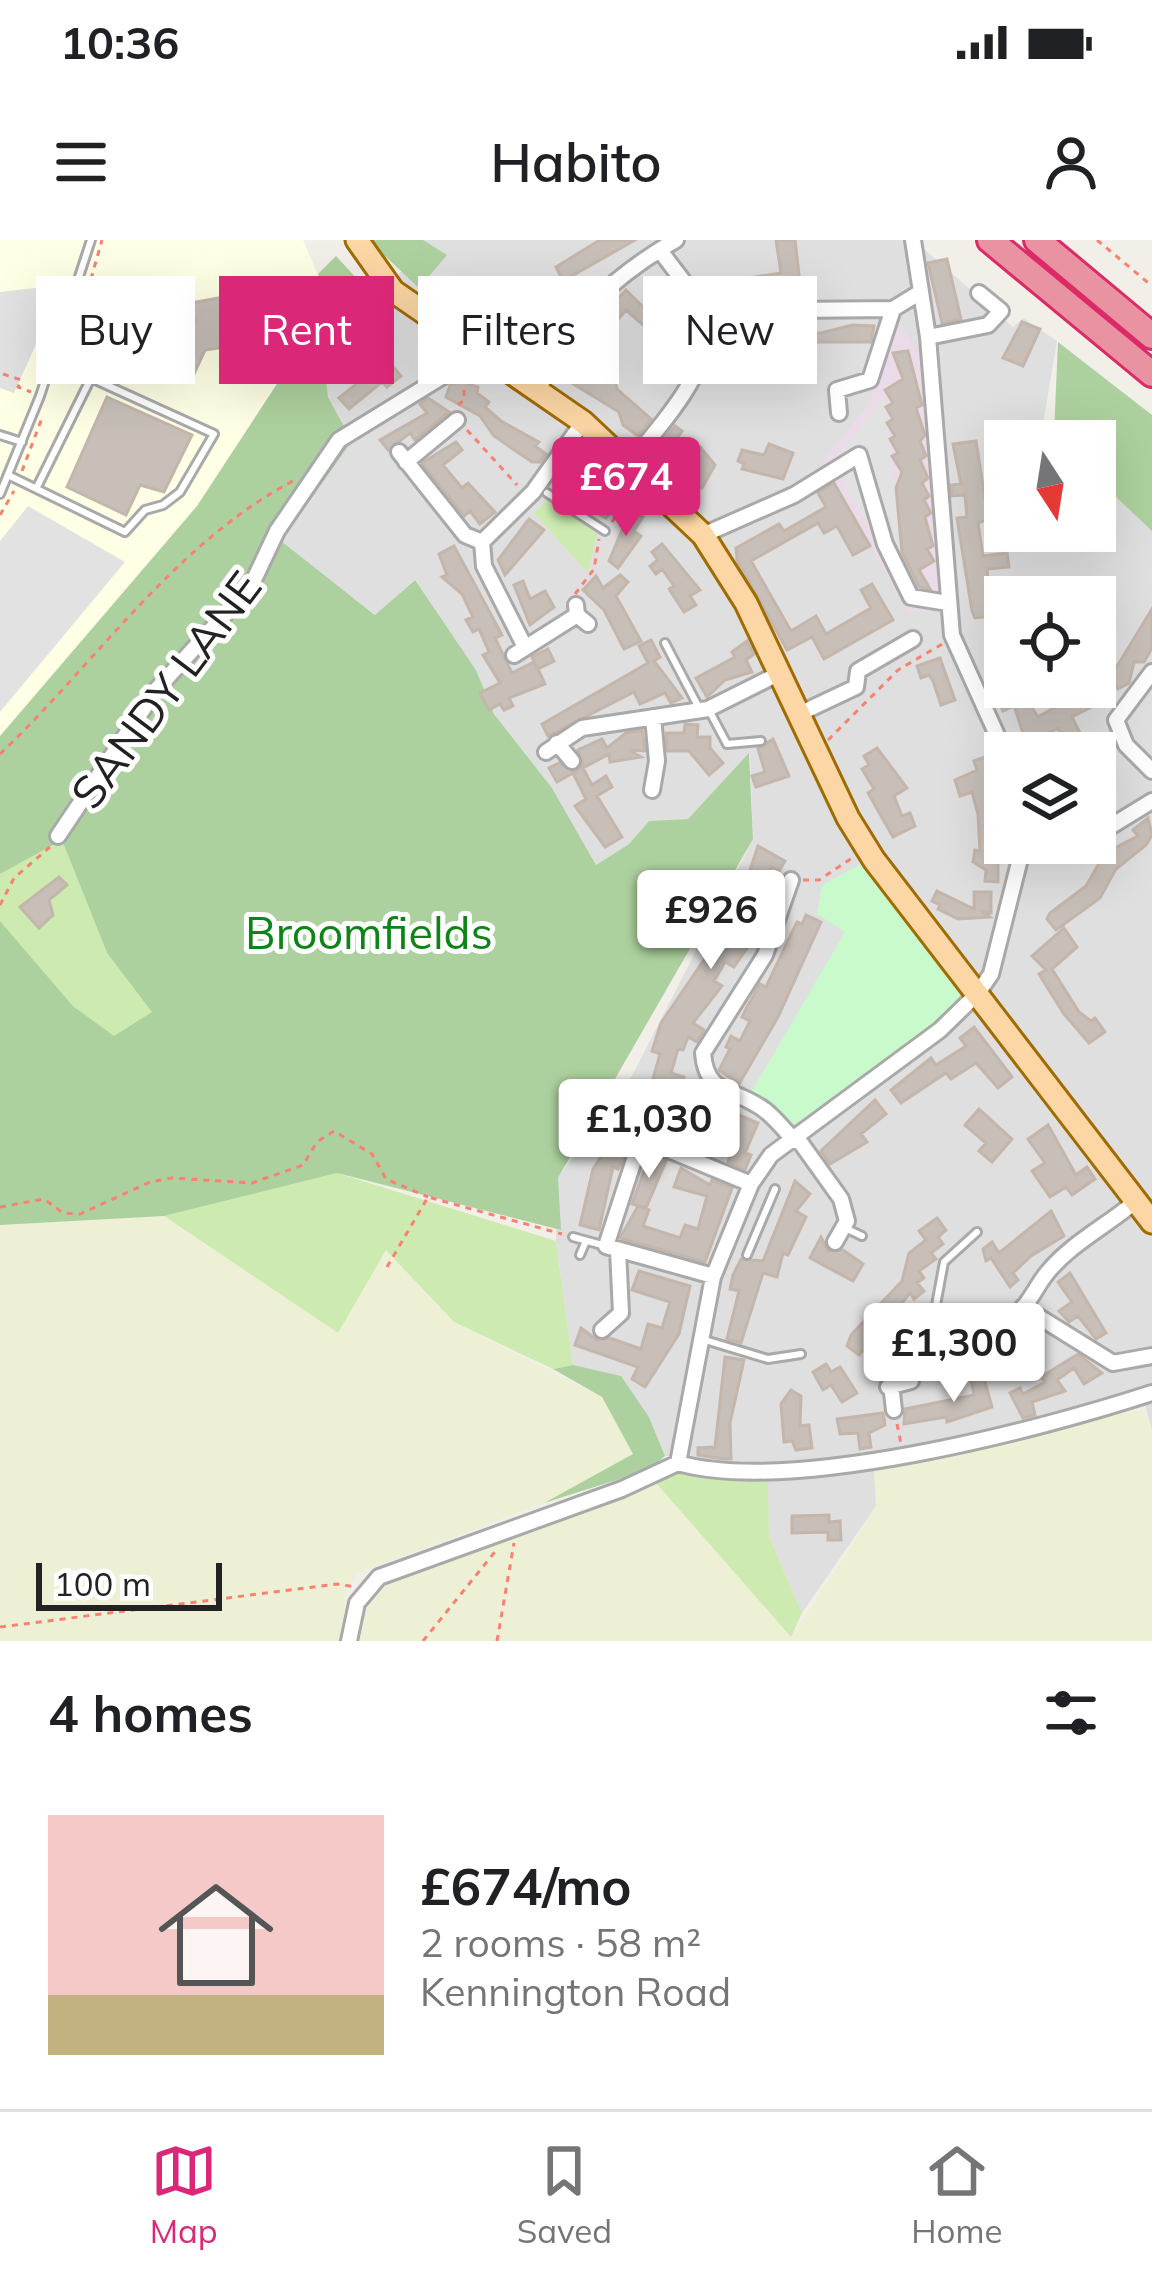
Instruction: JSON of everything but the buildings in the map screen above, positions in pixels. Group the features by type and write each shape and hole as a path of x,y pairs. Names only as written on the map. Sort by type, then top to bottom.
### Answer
{"highway":[{"path":"991,240 1152,374"},
{"path":"1037,240 1152,333"},
{"path":"1057,240 1152,333"}],"main road":[{"path":"357,240 392,291 418,313"},
{"path":"526,384 583,422 630,462 703,535 782,673 865,844 1152,1222"}],"street":[{"path":"538,390 560,342 590,302 676,240"},
{"path":"913,240 928,337 953,639 995,732"},
{"path":"630,462 673,414 707,336 703,313 660,250"},
{"path":"817,310 893,309 919,293"},
{"path":"928,337 988,326 1000,311 979,293"},
{"path":"839,413 837,390 870,380 893,309"},
{"name":"SANDY LANE","path":"58,836 156,690 250,586 316,469 339,440 432,384"},
{"path":"460,416 403,457 466,535 482,542"},
{"path":"482,542 536,489 583,422"},
{"path":"703,535 794,495 860,455 885,544 911,598 948,603"},
{"path":"482,542 484,566 519,651 580,615"},
{"path":"801,713 856,687 859,671 913,639"},
{"path":"1152,672 1116,720 1126,745 1152,771"},
{"path":"572,761 551,747 604,722 704,709 782,673"},
{"path":"652,790 648,768 653,717"},
{"path":"1116,827 1152,801"},
{"path":"678,1462 713,1276 751,1184 771,1155 940,1030 978,993 992,974 1019,864"},
{"path":"791,880 765,955 703,1054 710,1080 720,1091 757,1105 796,1140 841,1199 845,1228 835,1242"},
{"path":"602,1330 621,1313 612,1248 634,1160 657,1120"},
{"path":"647,1141 751,1184"},
{"path":"894,1410 885,1361 894,1336 908,1323 934,1316 996,1324 1023,1307 1054,1265 1136,1201"},
{"path":"612,1248 713,1276"},
{"path":"1023,1307 1113,1363 1152,1356"},
{"path":"888,1387 911,1381"},
{"path":"350,1641 352,1617 366,1589 380,1576 622,1489 678,1462 768,1474 1016,1432 1152,1393"}],"lane":[{"path":"82,276 91,240"},
{"path":"10,476 125,532 145,510 163,506 180,492 214,434 92,378 37,487"},
{"path":"0,494 44,384"},
{"path":"0,434 22,442"},
{"path":"536,489 605,531"},
{"path":"665,643 727,744 761,741"},
{"path":"747,1255 775,1189"},
{"path":"744,1206 762,1216"},
{"path":"845,1228 862,1236"},
{"path":"934,1316 944,1262 976,1232"},
{"path":"573,1237 612,1248"},
{"path":"580,1256 586,1240"},
{"path":"701,1340 768,1359 801,1354"}],"path":[{"path":"1097,240 1152,286"},
{"path":"3,374 21,380 18,387 40,396"},
{"path":"468,384 460,416 521,491 536,489"},
{"path":"0,754 142,603 267,495 316,469"},
{"path":"580,615 572,598 594,569 595,546 646,480"},
{"path":"818,750 898,670 953,639"},
{"path":"0,905 14,878 58,836"},
{"path":"791,880 819,880 865,844"},
{"path":"0,1208 44,1199 63,1213 80,1214 172,1178 252,1184 303,1166 317,1142 334,1131 372,1154 386,1179 428,1197 573,1237"},
{"path":"387,1267 428,1197"},
{"path":"894,1410 903,1452"},
{"path":"423,1641 518,1523"},
{"path":"497,1641 518,1523"},
{"path":"0,1627 338,1584 366,1589"}],"shaded area":[{"path":"0,240 303,240 318,276 219,276 219,384 277,384 197,506 0,749"},
{"path":"423,240 914,240 1013,327 1023,318 1057,341 1044,420 984,420 984,552 1116,552 1116,486 1152,510 1152,1431 1145,1405 874,1466 876,1506 802,1613 769,1536 767,1471 665,1456 649,1417 620,1377 573,1365 556,1241 558,1178 633,1074 753,839 750,755 688,819 649,821 629,844 596,865 552,788 494,714 476,670 414,580 376,615 280,541 352,441 328,397 327,384 394,384 394,277 432,249"},
{"path":"36,288 36,344 14,393 0,388 0,292"},
{"path":"900,323 919,356 933,443 941,568 941,594 909,614 822,461 868,406"},
{"path":"884,395 903,554 887,560 834,463"},
{"path":"28,506 125,562 0,712 0,541"},
{"path":"164,1216 338,1333 386,1249 454,1322 602,1397 633,1454 544,1503 356,1574 345,1594 342,1641 0,1641 0,1225"},
{"path":"1145,1409 1152,1434 1152,1641 358,1641 361,1616 385,1586 656,1483 791,1637 876,1507 874,1466"}],"green space":[{"path":"368,240 423,240 447,255 429,276 418,276 418,287"},
{"name":"Broomfields","path":"336,256 354,276 319,276"},
{"path":"1058,342 1152,415 1152,531 1116,497 1116,420 1055,420"},
{"name":"Broomfields","path":"277,384 327,384 328,397 352,441 281,541 375,615 415,580 476,670 494,714 552,788 596,865 629,844 649,821 688,819 749,753 753,839 558,1178 561,1230 337,1173 164,1216 0,1225 0,921 73,1006 114,1036 152,1012 107,953 62,840 0,874 0,736 197,506"},
{"path":"548,500 597,533 588,573 534,513"},
{"path":"62,839 107,953 153,1012 114,1037 73,1006 0,921 0,874"},
{"path":"865,862 963,991 962,1003 794,1125 772,1105 749,1096 845,932 817,914 822,885"},
{"path":"337,1173 556,1241 573,1365 553,1369 454,1322 386,1250 338,1333 164,1216"},
{"path":"573,1365 621,1376 649,1417 665,1456 648,1470 544,1503 633,1454 602,1397 553,1369"},
{"path":"678,1473 768,1482 769,1536 802,1613 791,1637 656,1483"}]}
